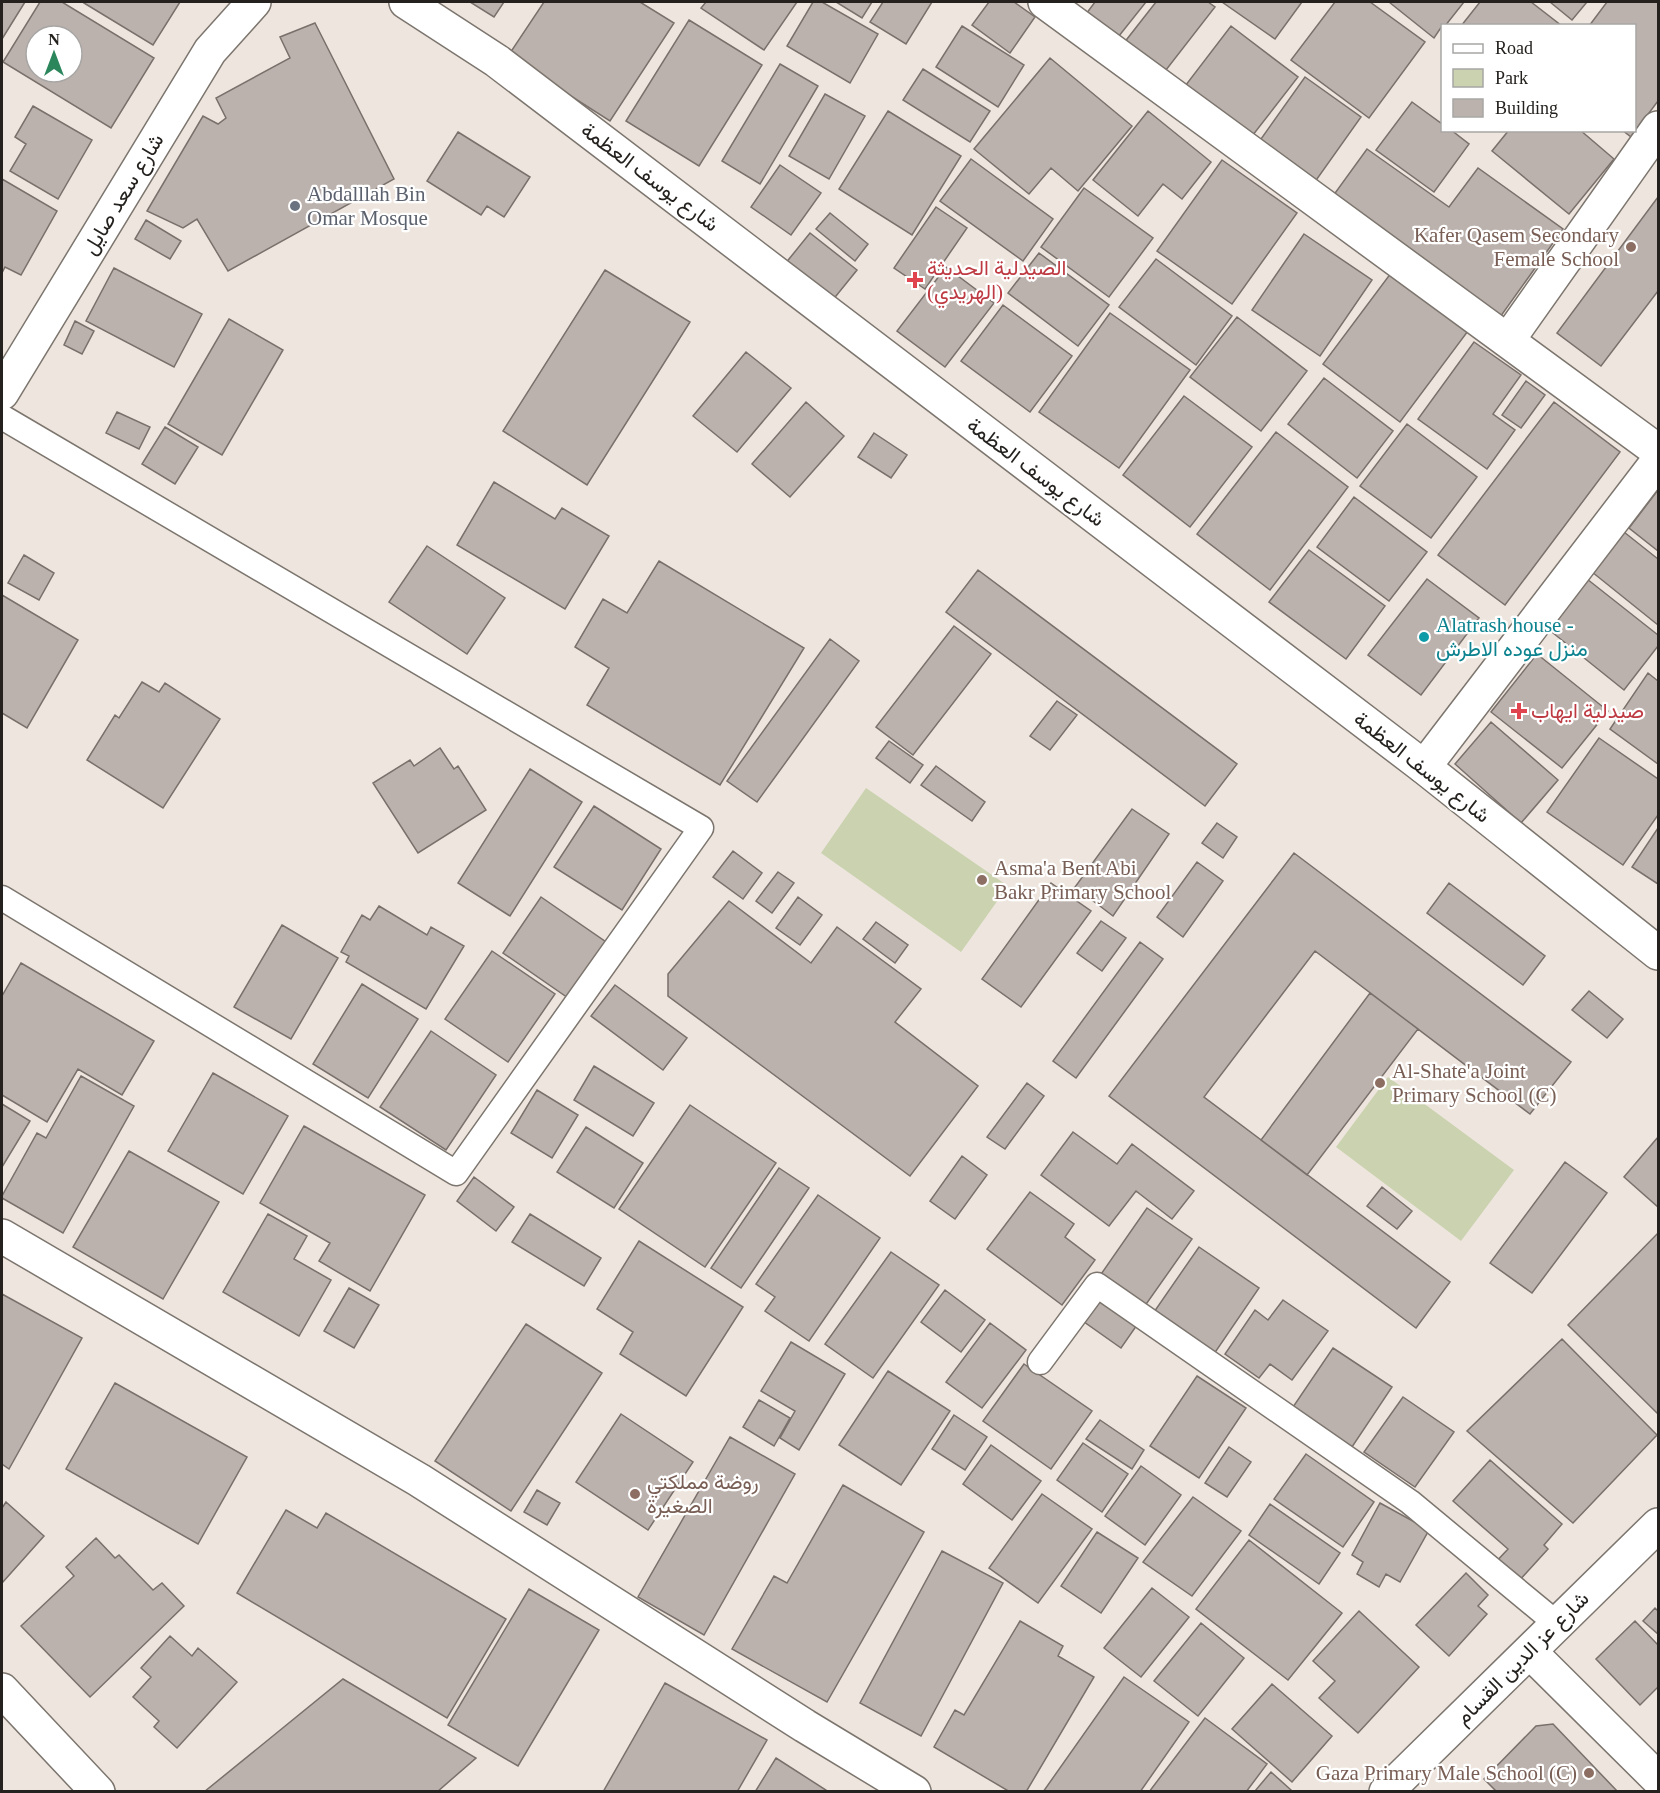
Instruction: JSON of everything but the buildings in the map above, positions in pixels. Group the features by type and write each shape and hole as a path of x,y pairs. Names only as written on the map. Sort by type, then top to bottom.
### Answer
{"street":[{"name":"شارع سعد صايل","path":"2,393 210,51 254,2"},
{"name":"شارع يوسف العظمة","path":"406,2 497,61 1424,767 1659,953"},
{"path":"1045,2 1659,451"},
{"path":"1508,340 1659,128"},
{"path":"1424,767 1659,461"},
{"path":"2,1236 419,1480 805,1726 914,1791"},
{"name":"شارع عز الدين القسام","path":"1386,1791 1659,1525"},
{"path":"1530,1652 1659,1779"},
{"path":"2,1690 98,1791"}],"lane":[{"path":"2,417 701,828 456,1173 2,898"},
{"path":"1040,1362 1097,1285 1410,1502 1556,1623"}],"green space":[{"path":"866,788 1008,886 961,952 821,853"},
{"path":"1388,1077 1514,1170 1461,1241 1336,1147"}],"place":[{"name":"Abdalllah Bin Omar Mosque","path":"295,206"},
{"name":"Kafer Qasem Secondary Female School","path":"1631,247"},
{"name":"الصيدلية الحديثة (الهريدي)","path":"915,280"},
{"name":"Alatrash house - منزل عوده الاطرش","path":"1424,637"},
{"name":"صيدلية ايهاب","path":"1519,711"},
{"name":"Asma'a Bent Abi Bakr Primary School","path":"982,880"},
{"name":"Al-Shate'a Joint Primary School (C)","path":"1380,1083"},
{"name":"روضة مملكتي الصغيرة","path":"635,1494"},
{"name":"Gaza Primary Male School (C)","path":"1589,1773"}]}
